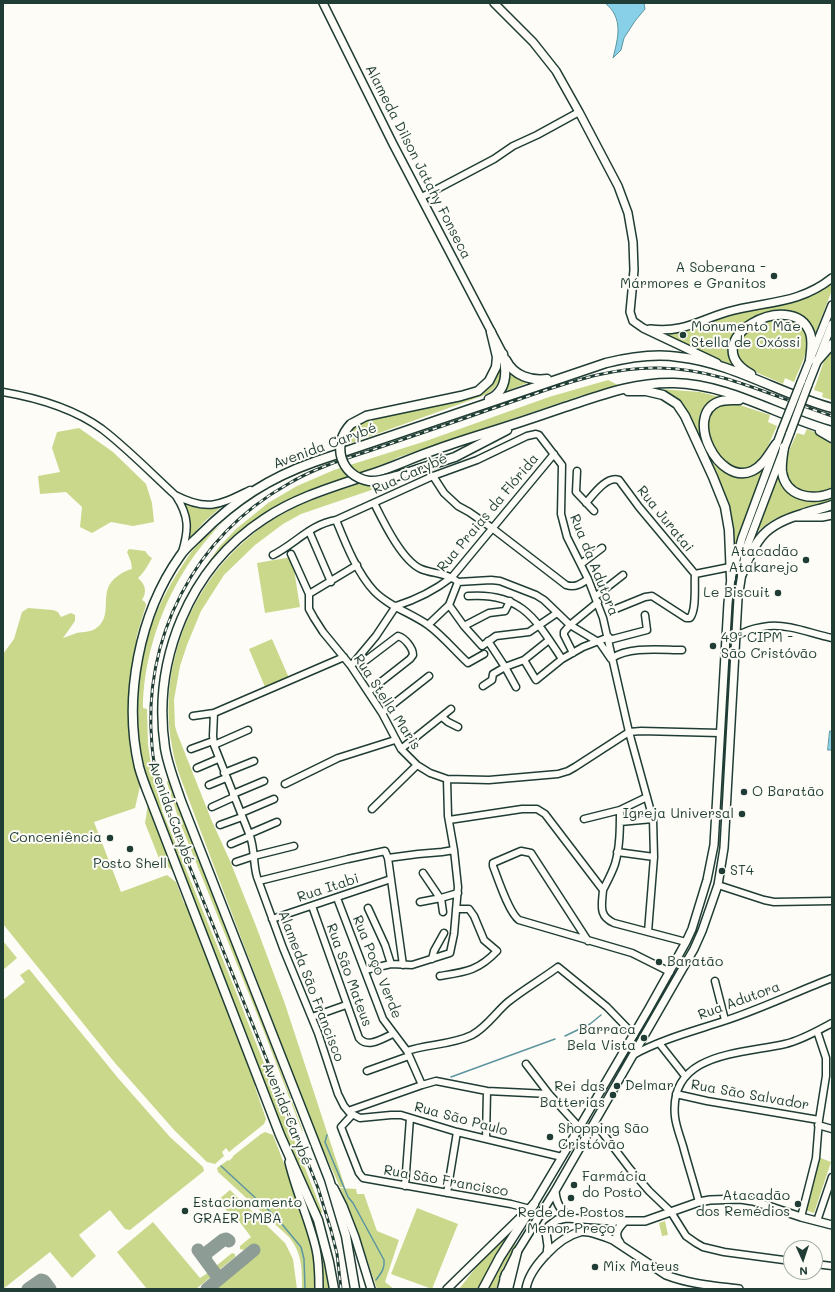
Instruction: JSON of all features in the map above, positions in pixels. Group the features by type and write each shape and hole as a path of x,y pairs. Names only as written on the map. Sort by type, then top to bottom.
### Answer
{"highway":[{"path":"772,386 742,369 733,356 735,340 747,326 761,319 777,316 791,316 798,318 803,322 810,334 814,361"},
{"path":"435,421 451,412 494,397 503,386 506,373 491,332"},
{"path":"814,361 832,344"},
{"path":"499,353 515,371 526,378 534,380 550,379 577,372"},
{"path":"499,353 495,371 489,381 478,391 462,396 366,416 358,419 345,429 340,441 340,454 345,467 355,476 370,481 378,481 455,457 522,422"},
{"name":"Avenida Carybé","path":"334,1289 330,1262 318,1220 286,1148 139,767 134,721 134,691 137,662 150,613 168,575 181,555 226,510 262,484 298,467 577,372 620,359 635,357 678,356 702,361 832,408"},
{"name":"Avenida Carybé","path":"355,1289 346,1236 329,1179 171,772 166,749 163,722 165,676 170,650 194,591 221,554 235,541 264,519 288,505 436,449 613,391 651,384 686,384 711,388 804,422"},
{"path":"613,391 654,392 670,399 682,410 725,507 729,530 731,578"},
{"path":"749,401 725,400 712,405 708,409 703,425 706,438 712,452 720,464 735,473 746,473 761,465 780,446"},
{"path":"804,422 832,431"},
{"path":"804,422 832,438"},
{"path":"780,446 782,474 791,490 807,497 820,497 832,493"},
{"path":"742,574 749,557 760,538 773,526 787,518 832,505"},
{"path":"483,1289 500,1257 532,1206"},
{"path":"508,1289 517,1252"},
{"path":"500,1289 508,1269"}],"main road":[{"name":"Alameda Dilson Jatahy Fonseca","path":"323,3 393,144 422,197 491,332"},
{"path":"494,3 521,28 541,52 564,84 612,174 628,213 632,228 634,270 630,312 634,321 643,328 747,376"},
{"path":"643,328 664,330 678,329 728,312 784,302 806,293 832,278"},
{"path":"814,361 832,305"},
{"path":"508,1269 555,1191 694,950 718,885 725,833 738,598 746,548 780,446 782,430 832,324"},
{"path":"447,1289 532,1206 670,972 686,942 696,917 711,866 715,831 728,603 731,578 742,538 780,446 790,433 804,383"},
{"path":"787,518 822,517 832,515"},
{"path":"286,1148 294,1182 312,1232 316,1250 319,1289"},
{"path":"329,1179 343,1206 355,1237 371,1289"},
{"path":"555,1191 559,1207 572,1218"},
{"path":"547,1254 547,1229 553,1223 562,1219 572,1218 612,1221 645,1221 699,1202 710,1200 740,1199 764,1204 801,1217 832,1225"},
{"path":"604,1236 610,1232 613,1227 612,1221"},
{"path":"620,1244 616,1238 616,1233 625,1221"},
{"path":"524,1289 530,1276 547,1254 562,1241 580,1232 604,1236 620,1244 666,1275 673,1278 739,1289"},
{"path":"546,1236 553,1241 562,1241"},
{"path":"365,1271 368,1289"},
{"path":"455,1289 461,1276"}],"street":[{"path":"422,197 494,159 513,146 538,135 579,112"},
{"path":"3,392 37,399 56,405 87,420 112,438 175,495 181,504 187,523 181,555"},
{"name":"Rua Carybé","path":"273,555 309,531 325,523 336,520 433,476 477,460 528,436 539,434 554,454"},
{"name":"Rua Praias da Flórida","path":"396,606 422,597 452,577 554,454"},
{"name":"Rua da Adutora","path":"554,454 562,465 560,514 567,537 598,602 609,639 629,732 653,819 654,857 648,932"},
{"path":"577,471 576,492 594,511"},
{"path":"433,476 444,493 453,502 492,528 566,585 571,587 577,586 588,579"},
{"name":"Rua Juratai","path":"586,502 602,485 617,478 639,507 695,574"},
{"path":"175,495 198,505 216,505 262,484"},
{"path":"374,503 390,534 406,556 415,565 452,577 458,582 491,580 500,581 536,595 544,600 570,625 598,642 613,659 618,654 628,651 682,650"},
{"path":"336,520 357,565 374,591 428,625 468,663 484,654"},
{"path":"309,531 331,582"},
{"path":"581,564 602,548"},
{"name":"Rua Stella Maris","path":"291,554 309,594 310,609 319,627 351,666 382,713 401,750 417,765 430,773 447,779 489,780 564,773 629,732"},
{"path":"309,594 357,565"},
{"path":"613,610 645,597 652,596 686,618 690,618 693,614 695,574 730,567"},
{"path":"596,596 623,575"},
{"path":"428,625 449,604 458,582"},
{"path":"468,596 487,597 515,603 530,615 562,659"},
{"path":"464,626 486,615 505,612 510,601"},
{"path":"573,653 564,633 566,628 598,602"},
{"path":"449,604 464,626 482,646 496,636 529,632 557,613"},
{"path":"351,666 376,636 396,606"},
{"path":"524,660 536,680 562,659 588,644 647,630 644,615"},
{"path":"736,635 759,628 776,626 832,638"},
{"path":"365,661 398,636 403,638 413,651 413,656 410,659 368,692"},
{"path":"483,686 493,679 492,675 505,667 524,660 532,654 534,650 549,640"},
{"path":"488,641 516,687"},
{"path":"193,716 214,713 344,657"},
{"path":"382,713 430,676"},
{"path":"401,750 452,709"},
{"name":"Alameda São Francisco","path":"214,713 213,743 218,759 250,835 254,848 256,874 283,948 312,1017 341,1100 350,1113"},
{"path":"442,717 458,727"},
{"path":"191,749 213,743 248,730"},
{"path":"629,732 720,733"},
{"path":"284,784 338,758 395,740"},
{"path":"197,768 218,759"},
{"path":"209,785 225,775 254,761"},
{"path":"372,810 417,765"},
{"path":"365,970 391,964 416,965 447,955 450,952 458,894 454,850 449,820 447,779"},
{"path":"212,808 233,795 264,781"},
{"path":"584,819 620,810 647,797"},
{"path":"220,825 274,799"},
{"path":"449,820 522,808 538,809 551,821 603,890"},
{"path":"620,810 618,852 603,890 602,911 607,919 614,924 686,942"},
{"path":"620,822 653,819"},
{"path":"231,844 276,822"},
{"path":"236,862 294,846"},
{"path":"388,856 454,850"},
{"path":"259,882 386,851 388,856 403,965"},
{"path":"588,941 531,853 522,851 493,863 508,903 517,918 525,922 588,941 632,953 670,972"},
{"path":"618,852 654,857"},
{"path":"423,873 441,898 443,912"},
{"name":"Rua Itabi","path":"272,919 391,880"},
{"path":"718,885 774,902 832,901"},
{"path":"420,902 458,894"},
{"name":"Rua Poço Verde","path":"337,898 383,1019 408,1053 422,1085"},
{"name":"Rua São Mateus","path":"312,906 346,1005 362,1042 367,1044 393,1034"},
{"path":"368,908 385,945 391,964"},
{"path":"440,976 474,969 487,961 497,951 484,940 474,916 469,909 456,909"},
{"path":"432,959 434,951 444,933"},
{"path":"367,1071 408,1053 472,1035 485,1026 510,1001 558,967 602,1003 634,1035"},
{"name":"Rua Adutora","path":"633,1055 656,1044 726,1020 832,978"},
{"path":"715,981 726,1020"},
{"path":"312,1017 346,1005"},
{"path":"699,1202 675,1118 676,1094 685,1076 700,1065 718,1057 785,1044 800,1039 832,1023"},
{"path":"801,1217 816,1158 819,1122 827,1066 826,1058 817,1031"},
{"path":"646,1033 685,1076"},
{"path":"526,1064 549,1094 579,1127"},
{"path":"350,1113 436,1081 487,1091 549,1094"},
{"path":"486,1139 487,1091"},
{"name":"Rua São Salvador","path":"676,1094 819,1122 832,1129"},
{"name":"Rua São Paulo","path":"350,1113 360,1118 398,1115 457,1132 562,1157"},
{"name":"Rua São Francisco","path":"350,1113 341,1126 360,1175 366,1179 511,1204 532,1206"},
{"path":"405,1186 410,1118"},
{"path":"595,1122 630,1169 649,1191 671,1212 686,1236 703,1247 724,1252 783,1260"},
{"path":"447,1193 457,1132"},
{"path":"817,1221 832,1177"}],"green space":[{"path":"832,283 832,290 814,337 810,327 803,319 789,312 778,312 750,321 738,329 732,341 731,354 735,367 665,334 693,328 739,313 797,300 808,296"},
{"path":"783,318 795,320 802,326 808,341 804,358 794,382 785,378 783,384 744,367 739,361 736,345 744,331 765,321"},
{"path":"832,348 832,400 822,397 823,393 814,390 827,352"},
{"path":"500,369 500,377 497,385 492,391 485,395 343,446 350,430 359,423 473,397 490,386"},
{"path":"508,370 524,381 530,382 501,393"},
{"path":"608,380 618,385 580,396 399,457 290,499 256,519 236,535 223,547 204,569 219,547 236,529 268,503 297,486 334,470 426,441 549,397"},
{"path":"660,389 700,392 720,397 714,399 705,407 701,412 699,421 703,442 708,452 714,462 730,475 742,477 763,470 733,551 727,502 718,477 698,435 677,400"},
{"path":"722,403 737,404 770,415 768,422 777,426 763,457 755,467 733,470 716,455 705,427 713,406"},
{"path":"79,428 113,452 146,484 152,503 154,522 133,526 111,522 92,533 80,527 82,507 66,492 40,494 38,476 60,472 52,448 57,432"},
{"path":"807,429 827,437 832,441 832,490 810,495 789,485 786,470 788,453 797,433 804,435"},
{"path":"336,459 293,476 275,485 239,508 261,491 288,476"},
{"path":"779,473 786,488 796,497 802,499 814,499 832,496 832,501 782,516 769,522 754,534"},
{"path":"358,484 372,486 386,485 301,514 283,524 255,545 224,575 201,611 187,645 180,666 174,700 175,726 177,733 256,926 285,1004 345,1187 340,1187 313,1128 180,777 172,746 169,712 171,678 178,646 190,614 206,585 227,559 251,536 279,516 307,502"},
{"path":"184,504 201,509 220,508 204,522 189,539 190,521"},
{"path":"236,511 214,531 194,556 176,584 162,614 152,645 145,677 143,708 147,709 148,745 152,772 163,813 234,987 322,1211 320,1217 278,1119 147,780 139,738 137,717 137,696 141,662 150,630 163,598 186,560 203,539"},
{"path":"129,549 145,551 152,558 138,578 145,589 145,594 142,600 146,605 137,635 132,668 130,704 141,782 135,808 94,822 121,892 167,875 176,882 184,903 189,905 255,1080 255,1087 266,1119 264,1124 229,1152 226,1148 222,1152 224,1156 215,1164 207,1162 175,1131 115,1063 3,924 3,654 14,639 22,612 28,608 53,610 58,612 61,617 71,613 75,615 75,621 63,638 77,633 88,632 100,625 105,615 108,588 118,576 132,569 127,552"},
{"path":"292,557 300,607 265,613 257,563"},
{"path":"272,639 289,678 265,687 249,649"},
{"path":"169,776 176,798 303,1131 179,820 167,783"},
{"path":"148,804 176,873 160,861 145,823"},
{"path":"3,941 17,958 3,970"},
{"path":"29,969 118,1078 170,1137 203,1167 204,1171 130,1230 125,1229 110,1210 79,1235 96,1256 72,1278 50,1252 3,1289 3,1000 25,982 20,975"},
{"path":"265,1132 273,1135 299,1202 314,1254 315,1289 302,1289 302,1274 299,1255 289,1237 218,1172 217,1168 228,1160 229,1161 233,1156"},
{"path":"818,1157 831,1162 814,1213 805,1210"},
{"path":"340,1188 356,1189 357,1194 364,1194 377,1231 399,1240 385,1282 394,1289 377,1289 354,1221"},
{"path":"230,1190 285,1243 293,1259 297,1289 215,1289 258,1254 250,1245 244,1250 240,1249 240,1246 251,1237 236,1217 233,1218 218,1200"},
{"path":"417,1208 458,1224 432,1289 391,1274"},
{"path":"665,1221 668,1235 662,1236 659,1223"},
{"path":"153,1222 200,1278 209,1272 212,1273 212,1276 196,1289 147,1289 117,1252"},
{"path":"508,1234 478,1289 459,1289 481,1261"},
{"path":"319,1239 330,1289 324,1289"},
{"path":"514,1243 516,1245 503,1268 496,1289 488,1289 502,1262"},
{"path":"232,1253 235,1254 235,1257 218,1270 216,1266"}],"water":[{"path":"605,3 644,3 645,9 624,38 621,50 613,58 618,36 617,22 615,15"},
{"path":"830,731 832,731 832,750 828,750"}],"waterway":[{"path":"565,1036 590,1024 601,1015"},
{"path":"451,1077 555,1039"},
{"path":"327,1135 325,1142 348,1197 353,1203 384,1260 383,1268 376,1280"},
{"path":"221,1166 276,1217 301,1247 304,1259 305,1289"}],"taxiway":[{"path":"206,1260 205,1254 223,1240 226,1239 229,1241"},
{"path":"198,1250 217,1276 215,1282"},
{"path":"207,1289 254,1250"},
{"path":"28,1289 41,1280 44,1281 50,1289"}],"railway":[{"path":"341,1289 337,1254 318,1188 167,810 155,768 152,746 151,706 156,667 166,630 181,594 201,562 226,532 255,506 288,484 317,469 338,461 584,378 643,368 659,368 704,373 747,385 832,416"}],"place":[{"name":"A Soberana - Mármores e Granitos","path":"774,276"},
{"name":"Monumento Mãe Stella de Oxóssi","path":"683,335"},
{"name":"Atacadão Atakarejo","path":"806,560"},
{"name":"Le Biscuit","path":"778,593"},
{"name":"49ª CIPM - São Cristóvão","path":"713,646"},
{"name":"O Baratão","path":"744,792"},
{"name":"Igreja Universal","path":"742,814"},
{"name":"Conceniência","path":"110,838"},
{"name":"Posto Shell","path":"130,849"},
{"name":"ST4","path":"722,871"},
{"name":"Baratão","path":"659,962"},
{"name":"Barraca Bela Vista","path":"644,1038"},
{"name":"Delmar","path":"617,1086"},
{"name":"Rei das Batterias","path":"613,1095"},
{"name":"Shopping São Cristóvão","path":"550,1137"},
{"name":"Farmácia do Posto","path":"574,1185"},
{"name":"Rede de Postos Menor Preço","path":"571,1198"},
{"name":"Atacadão dos Remédios","path":"798,1204"},
{"name":"Estacionamento GRAER PMBA","path":"185,1211"},
{"name":"Mix Mateus","path":"595,1267"}]}
